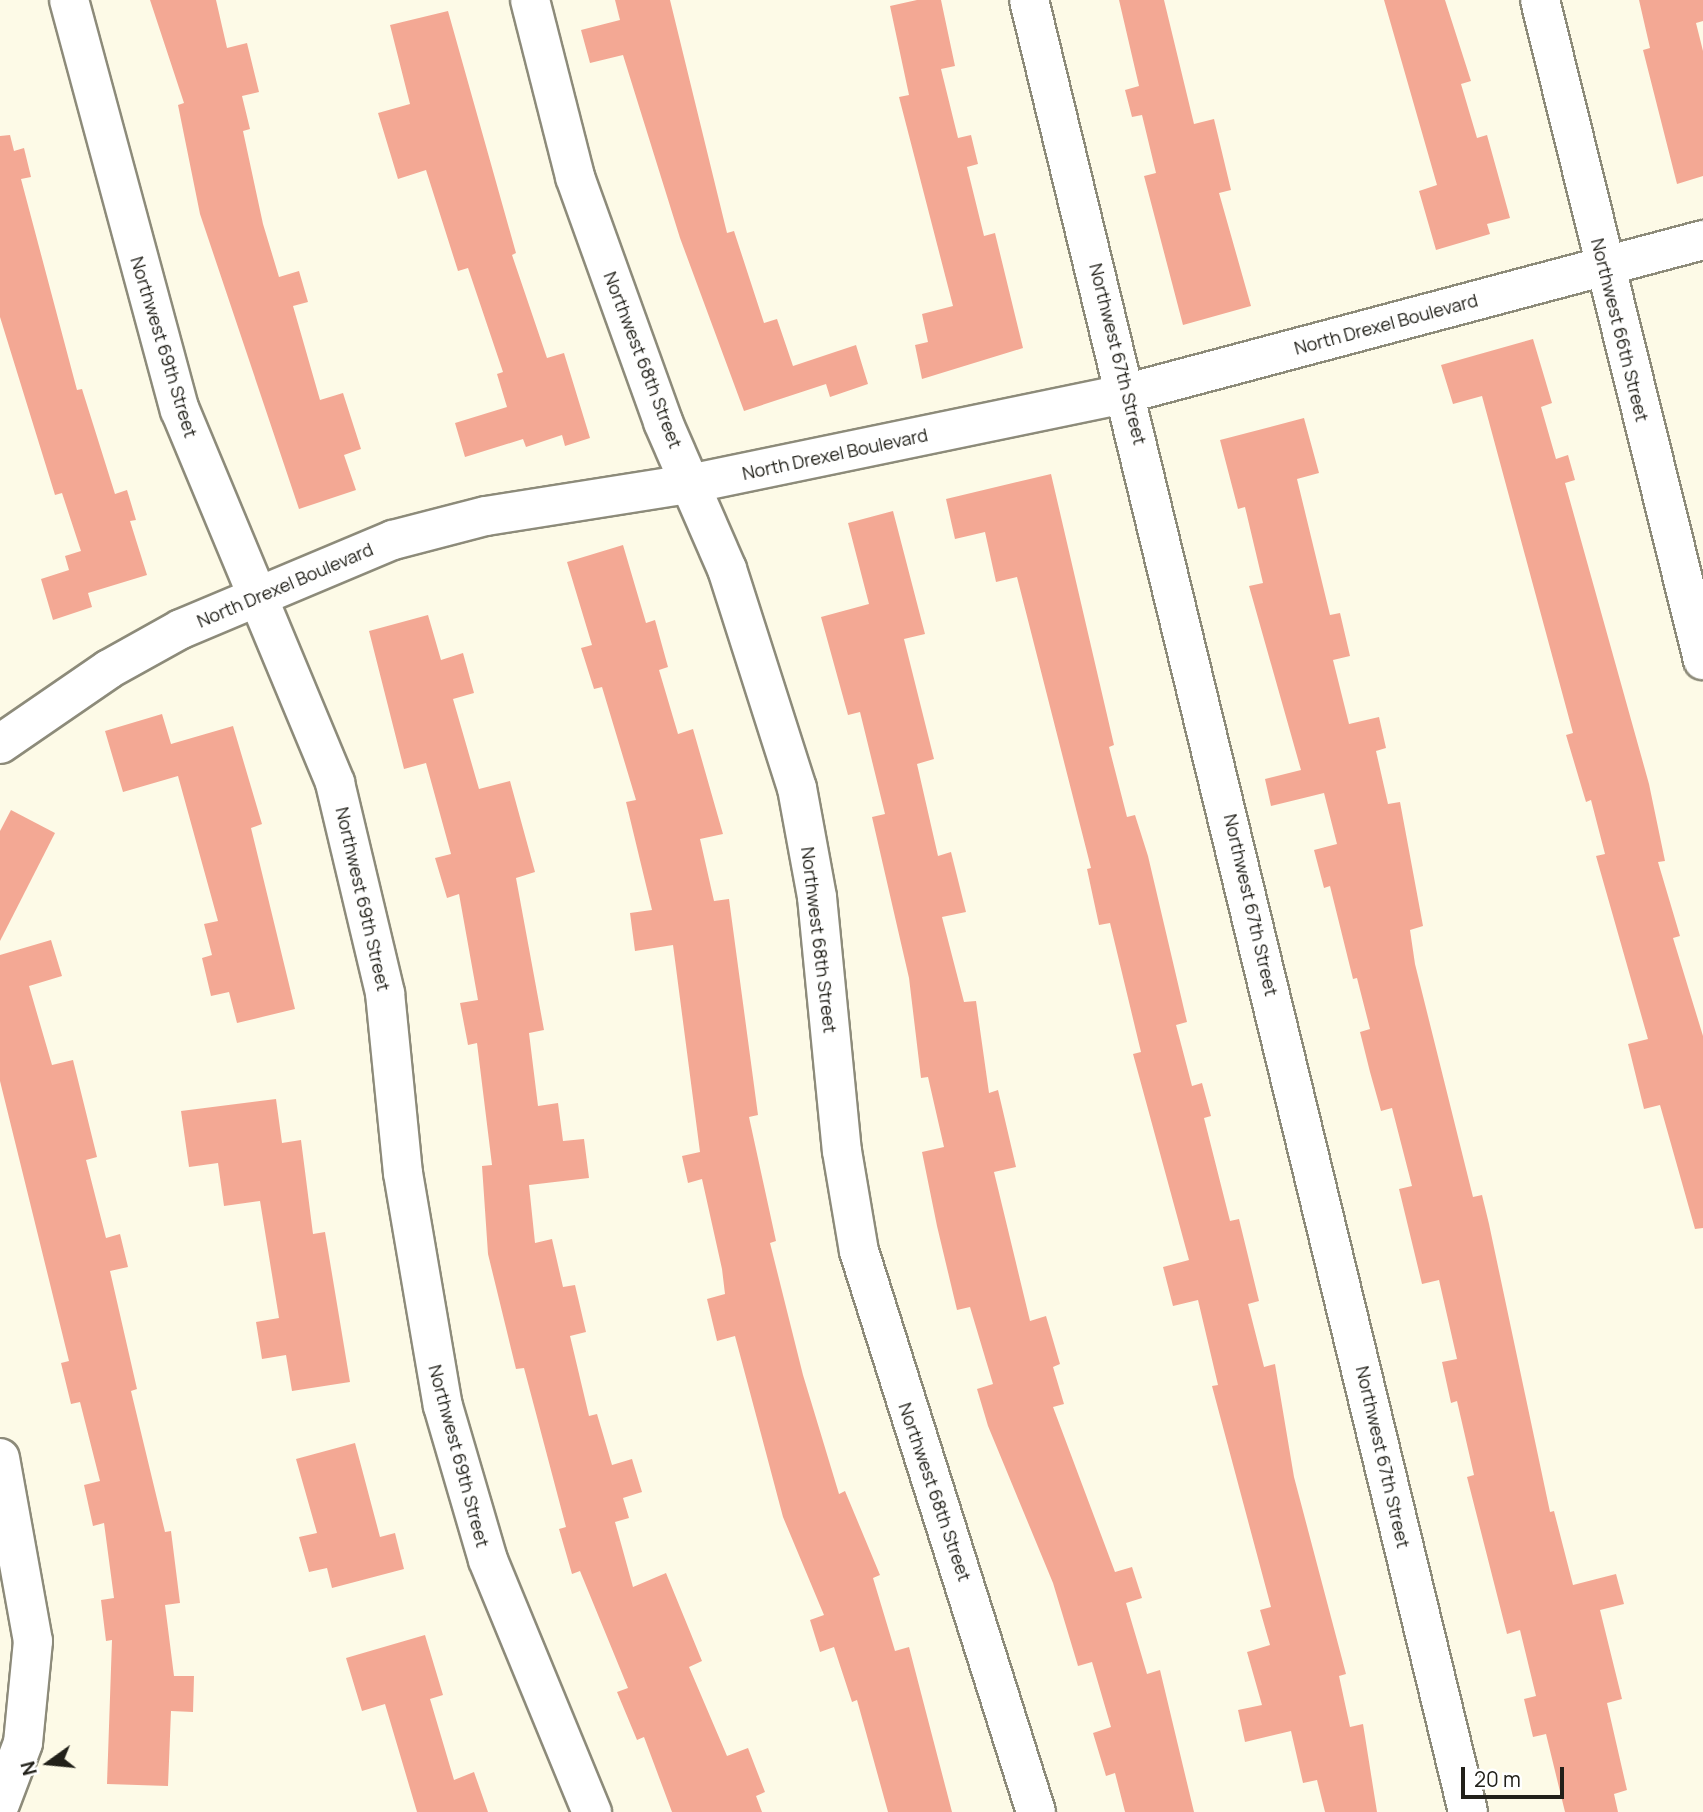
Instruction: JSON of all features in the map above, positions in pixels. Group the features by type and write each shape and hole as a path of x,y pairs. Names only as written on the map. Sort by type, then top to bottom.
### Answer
{"street":[{"name":"Northwest 69th Street","path":"69,0 180,410 335,783 370,912 385,993 414,1252 443,1406 488,1560 592,1812"},
{"name":"Northwest 68th Street","path":"530,0 575,177 663,422 694,483 767,682 797,788 817,897 842,1151 859,1251 1036,1812"},
{"name":"Northwest 67th Street","path":"1029,0 1128,393 1468,1812"},
{"name":"Northwest 66th Street","path":"1539,0 1703,660"},
{"name":"North Drexel Boulevard","path":"0,744 109,669 257,594 393,540 486,516 694,483 1128,393 1703,240"},
{"path":"0,1458 33,1642 23,1743 0,1804"}],"building":[{"path":"150,0 216,0 227,48 247,43 259,92 242,96 250,129 243,131 263,224 279,277 299,271 308,302 293,306 320,400 343,393 361,449 344,455 356,490 299,509 200,214 178,105 184,103"},
{"path":"615,0 670,0 727,233 734,231 764,323 777,319 793,366 856,345 868,384 830,397 826,384 744,411 680,238 623,55 590,63 581,30 620,20"},
{"path":"917,0 941,0 955,66 941,69 958,138 971,135 978,164 967,167 984,236 995,233 1023,348 922,379 915,345 928,342 922,314 953,306 899,97 909,95 890,6"},
{"path":"1119,0 1164,0 1194,124 1214,119 1231,190 1219,193 1251,306 1183,325 1144,176 1156,173 1142,115 1132,117 1125,90 1139,86"},
{"path":"1384,0 1445,0 1471,81 1461,84 1477,138 1487,135 1510,218 1487,224 1490,234 1436,250 1419,191 1437,185"},
{"path":"1639,0 1703,0 1703,21 1696,23 1703,51 1703,176 1677,184 1643,50 1650,48"},
{"path":"448,11 516,253 512,255 547,358 564,353 590,438 565,446 562,435 526,447 523,439 465,457 455,423 507,407 497,374 503,372 468,268 458,271 426,170 398,179 378,113 410,104 390,25"},
{"path":"10,135 14,151 24,148 31,177 21,179 77,390 82,389 115,494 127,490 136,520 130,521 147,575 88,593 92,607 53,620 41,579 69,570 65,556 81,551 62,493 55,495 0,317 0,136"},
{"path":"1533,339 1552,403 1541,407 1556,459 1568,455 1575,480 1565,483 1649,784 1665,861 1658,862 1680,936 1673,938 1703,1036 1703,1228 1695,1229 1660,1105 1644,1109 1628,1044 1648,1039 1596,856 1605,854 1591,800 1586,802 1566,735 1573,733 1482,396 1453,404 1441,365"},
{"path":"1304,418 1319,473 1297,479 1330,615 1340,613 1350,656 1333,660 1349,724 1379,717 1386,748 1376,751 1388,804 1400,802 1423,926 1410,930 1415,964 1473,1197 1482,1195 1550,1512 1554,1511 1573,1585 1616,1574 1624,1604 1600,1610 1622,1699 1607,1703 1627,1790 1614,1794 1618,1812 1565,1812 1546,1734 1533,1737 1524,1699 1536,1696 1520,1630 1507,1634 1467,1477 1474,1475 1457,1401 1451,1403 1442,1362 1457,1359 1439,1280 1422,1284 1399,1189 1412,1186 1392,1108 1381,1111 1360,1032 1370,1029 1357,978 1353,979 1330,886 1324,888 1314,850 1337,844 1324,793 1271,806 1265,779 1301,770 1249,586 1263,583 1245,507 1238,509 1220,440"},
{"path":"1051,474 1114,745 1109,747 1127,817 1135,815 1148,856 1187,1022 1176,1025 1192,1086 1202,1083 1211,1116 1204,1118 1230,1221 1239,1219 1259,1301 1248,1304 1264,1367 1275,1364 1294,1477 1346,1674 1339,1676 1350,1727 1363,1724 1377,1812 1325,1812 1317,1780 1303,1783 1291,1731 1245,1742 1238,1710 1262,1705 1247,1652 1270,1645 1260,1610 1271,1607 1212,1386 1218,1385 1198,1300 1173,1306 1163,1267 1189,1260 1133,1054 1141,1052 1110,923 1099,925 1087,869 1091,868 1017,577 996,582 985,532 955,539 946,499"},
{"path":"893,511 925,634 904,639 934,759 917,764 938,856 951,852 966,912 942,917 964,1002 976,1001 989,1093 998,1090 1016,1167 994,1172 1030,1321 1046,1316 1060,1364 1053,1367 1064,1404 1053,1407 1115,1572 1132,1567 1142,1598 1126,1603 1147,1674 1160,1670 1194,1812 1125,1812 1115,1773 1106,1776 1093,1733 1111,1727 1092,1662 1078,1666 1053,1583 988,1426 977,1389 993,1384 970,1307 957,1310 937,1226 922,1152 944,1147 928,1077 921,1078 909,978 872,817 885,814 860,712 848,715 821,617 869,604 848,523"},
{"path":"623,545 646,623 655,620 668,667 659,670 678,734 693,729 723,834 700,839 714,901 729,899 758,1115 749,1117 776,1241 770,1243 803,1375 839,1494 845,1491 880,1575 873,1578 895,1651 909,1647 952,1812 888,1812 857,1700 852,1702 834,1647 820,1652 810,1620 824,1615 783,1517 735,1336 717,1341 707,1299 725,1294 722,1269 702,1179 688,1183 682,1156 700,1152 673,945 635,951 630,913 652,910 626,802 636,800 602,687 594,689 581,648 592,645 567,562"},
{"path":"428,615 441,660 463,653 474,693 453,699 479,789 510,781 535,872 516,878 544,1030 529,1033 538,1106 558,1103 563,1141 584,1139 589,1178 529,1185 535,1243 552,1239 563,1287 575,1285 586,1332 570,1336 589,1416 597,1414 612,1465 632,1459 642,1492 623,1498 629,1518 615,1522 633,1587 666,1573 702,1661 689,1667 727,1756 748,1748 765,1792 756,1796 762,1812 672,1812 644,1737 637,1740 617,1692 628,1688 580,1571 572,1574 559,1529 566,1527 524,1368 516,1369 488,1254 482,1166 492,1165 477,1043 468,1045 460,1003 478,1000 459,894 447,898 435,858 451,854 426,763 404,769 369,631"},
{"path":"162,714 171,744 233,726 262,824 251,828 295,1009 237,1023 229,992 211,996 202,958 212,955 204,924 218,921 178,776 123,792 105,731"},
{"path":"11,810 55,833 0,941 0,831"},
{"path":"51,940 62,976 29,986 52,1065 73,1060 97,1157 86,1160 106,1238 120,1234 128,1267 110,1271 137,1389 131,1391 165,1532 171,1531 180,1603 165,1605 174,1676 194,1676 193,1712 171,1711 168,1786 107,1784 112,1640 106,1641 101,1600 114,1598 104,1523 93,1526 84,1485 100,1481 80,1402 71,1404 61,1363 69,1361 0,1081 0,955"},
{"path":"276,1099 282,1143 301,1140 313,1234 325,1232 350,1382 292,1391 286,1355 262,1359 256,1322 279,1318 260,1201 224,1206 218,1163 189,1167 181,1111"},
{"path":"355,1443 380,1537 395,1533 404,1569 332,1588 327,1568 309,1572 299,1537 317,1533 296,1459"},
{"path":"425,1635 443,1695 430,1699 454,1780 474,1772 488,1812 417,1812 385,1704 362,1711 346,1658"}]}
